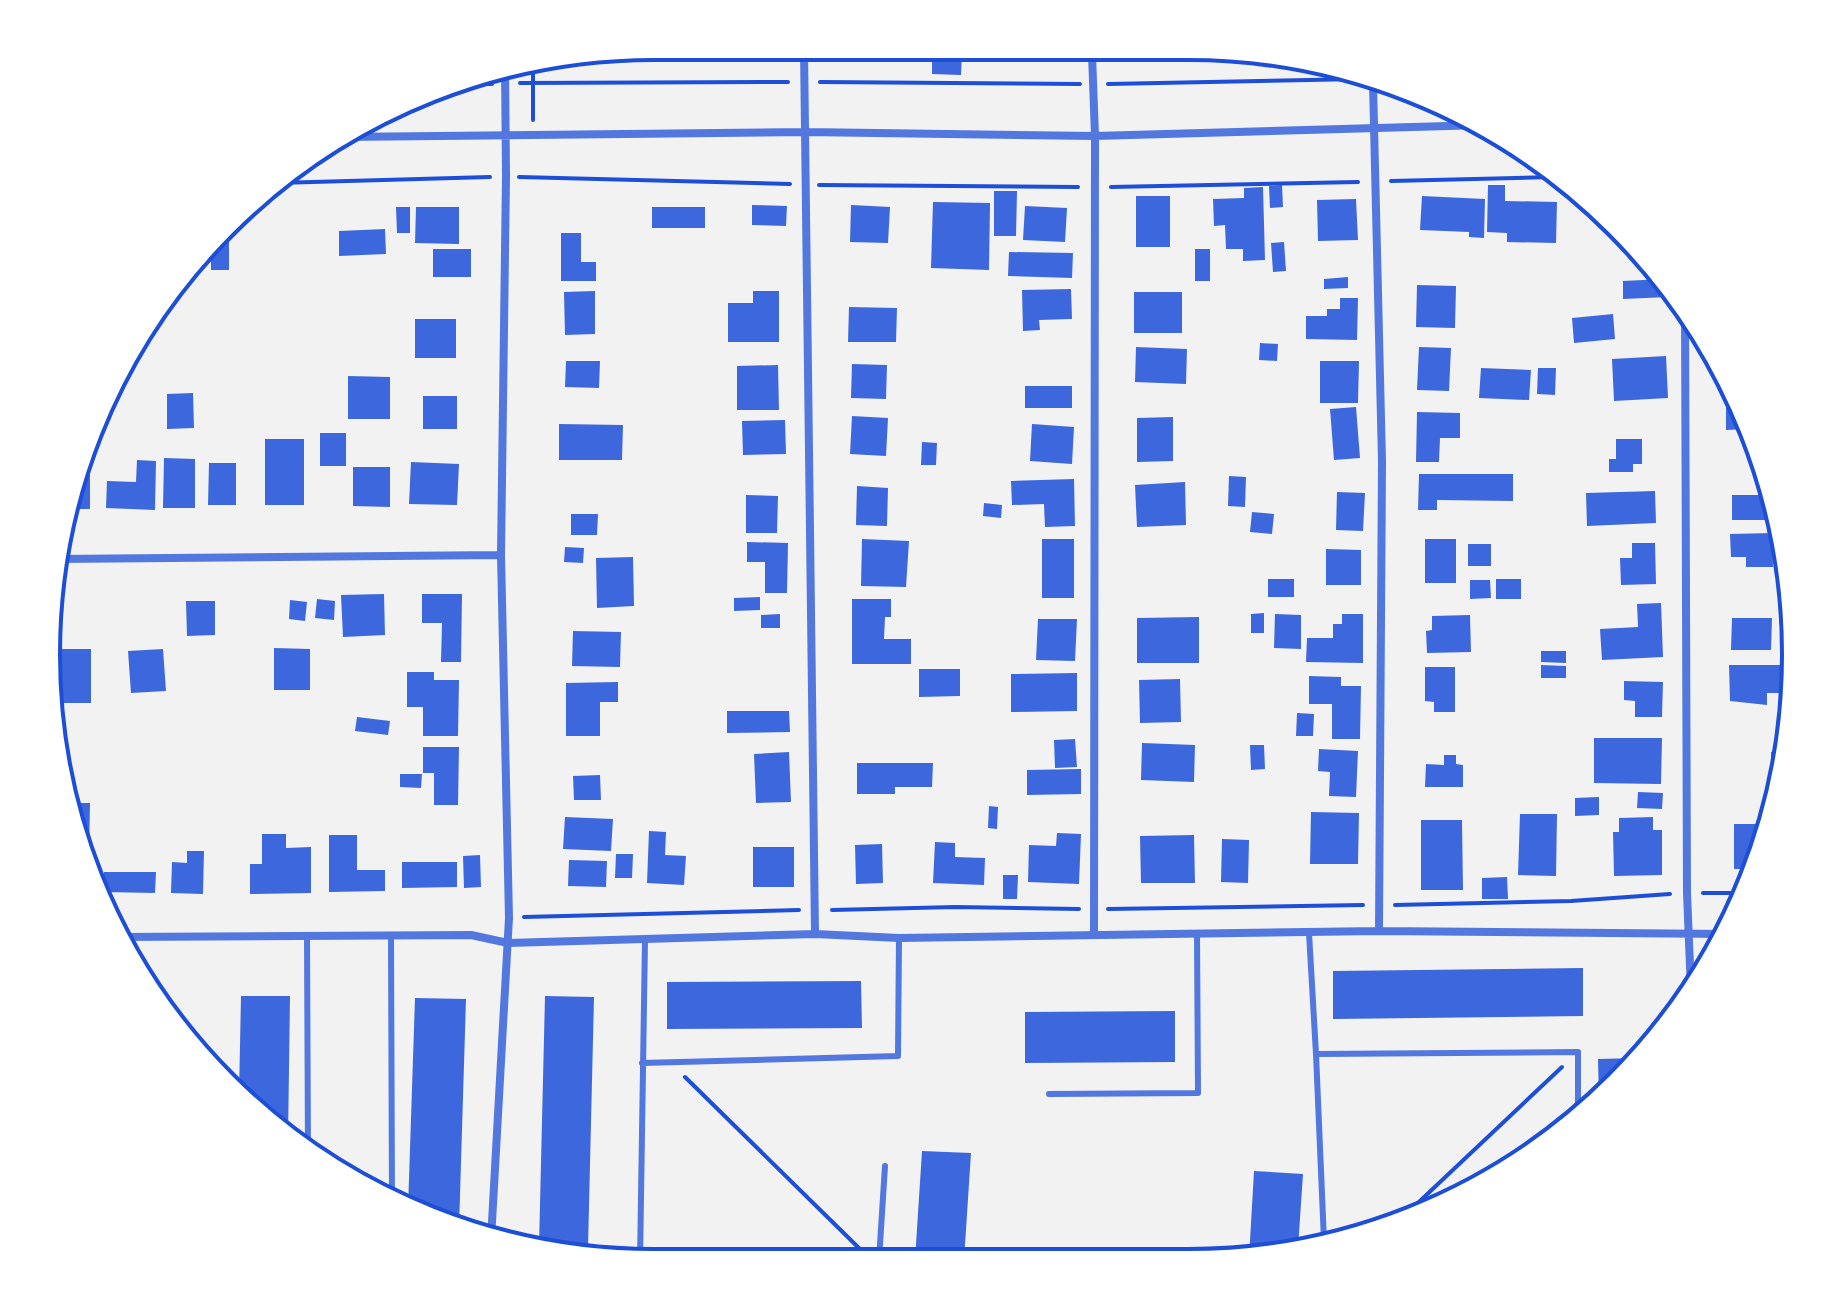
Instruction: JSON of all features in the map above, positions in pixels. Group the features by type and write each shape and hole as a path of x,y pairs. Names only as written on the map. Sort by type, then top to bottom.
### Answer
{"street":[{"path":"804,60 815,934"},
{"path":"1092,60 1095,136 1094,934"},
{"path":"492,1226 509,918 501,555 505,79"},
{"path":"1373,90 1382,461 1379,931"},
{"path":"363,137 805,132 1095,136 1458,125"},
{"path":"1685,329 1690,972"},
{"path":"68,559 501,555"},
{"path":"132,937 471,935 508,943 815,934 899,938 1379,931 1712,934"}],"lane":[{"path":"1049,1094 1198,1093 1197,933"},
{"path":"1309,933 1324,1233"},
{"path":"391,935 392,1188"},
{"path":"307,936 308,1137"},
{"path":"642,1063 898,1056 899,938"},
{"path":"640,1249 645,940"},
{"path":"1316,1054 1578,1052 1578,1102"},
{"path":"880,1249 885,1166"}],"path":[{"path":"533,72 533,136"},
{"path":"488,84 1092,84 1339,79"},
{"path":"294,182 506,176 806,185 1094,187 1541,177"},
{"path":"509,918 955,907 1094,910 1379,905 1571,901 1732,893"},
{"path":"1418,1202 1578,1052"},
{"path":"669,1062 860,1249"}],"building":[{"path":"932,60 962,60 961,75 932,74"},
{"path":"1282,185 1283,207 1270,208 1269,186"},
{"path":"1488,185 1505,185 1505,201 1557,202 1556,243 1507,242 1507,233 1487,232"},
{"path":"1263,187 1265,260 1243,261 1243,249 1226,249 1225,225 1214,226 1213,199 1244,198 1244,188"},
{"path":"994,191 1017,191 1016,236 994,236"},
{"path":"1136,196 1170,196 1170,247 1136,247"},
{"path":"1422,196 1485,199 1484,238 1469,237 1469,232 1420,230"},
{"path":"1356,199 1358,240 1318,241 1317,200"},
{"path":"933,202 990,203 989,270 931,268"},
{"path":"752,205 787,206 786,226 752,225"},
{"path":"851,205 890,207 888,243 850,242"},
{"path":"1025,206 1067,208 1065,242 1023,240"},
{"path":"396,207 410,207 410,233 397,233"},
{"path":"416,207 459,207 459,244 415,243"},
{"path":"652,207 705,207 705,228 652,228"},
{"path":"385,229 386,254 339,256 339,231"},
{"path":"561,233 581,233 581,262 596,262 596,281 561,281"},
{"path":"229,240 229,270 211,270 211,260"},
{"path":"1284,242 1286,271 1273,272 1271,243"},
{"path":"433,249 471,249 471,277 433,277"},
{"path":"1195,249 1210,249 1210,281 1195,281"},
{"path":"1009,252 1073,253 1072,278 1008,276"},
{"path":"1348,277 1348,288 1324,289 1324,279"},
{"path":"1648,280 1662,297 1623,299 1623,281"},
{"path":"1417,285 1456,286 1455,328 1416,327"},
{"path":"1071,289 1072,319 1039,320 1040,330 1023,331 1022,290"},
{"path":"595,291 595,334 565,335 564,292"},
{"path":"753,291 779,291 779,342 728,342 728,303 753,303"},
{"path":"1134,292 1182,292 1182,333 1134,333"},
{"path":"1340,298 1358,298 1357,340 1306,339 1306,316 1327,316 1327,309 1340,309"},
{"path":"849,307 897,308 896,342 848,342"},
{"path":"1613,314 1615,339 1574,343 1572,318"},
{"path":"415,319 456,319 456,358 415,358"},
{"path":"1260,343 1278,344 1277,361 1259,360"},
{"path":"1136,347 1187,349 1186,384 1135,382"},
{"path":"1419,347 1451,348 1449,391 1417,390"},
{"path":"1666,356 1668,398 1614,401 1612,359"},
{"path":"566,361 600,361 599,388 565,387"},
{"path":"1320,361 1359,361 1358,403 1320,403"},
{"path":"852,364 887,365 886,399 851,398"},
{"path":"778,365 779,410 737,410 737,366"},
{"path":"1481,368 1531,370 1529,400 1479,398"},
{"path":"1538,368 1556,368 1555,395 1537,394"},
{"path":"348,376 390,377 390,419 348,419"},
{"path":"1025,386 1072,386 1072,408 1025,408"},
{"path":"193,393 194,428 167,429 167,394"},
{"path":"423,396 457,396 457,429 423,429"},
{"path":"1727,405 1738,430 1726,430"},
{"path":"1356,407 1360,458 1334,460 1330,409"},
{"path":"1417,412 1460,413 1460,438 1440,438 1439,462 1416,462"},
{"path":"852,416 888,418 886,456 850,454"},
{"path":"1173,417 1173,461 1137,462 1137,418"},
{"path":"785,420 786,454 743,455 742,421"},
{"path":"559,424 623,425 622,460 559,460"},
{"path":"1032,424 1074,427 1072,464 1030,461"},
{"path":"320,433 346,433 346,466 320,466"},
{"path":"265,439 304,439 304,505 265,505"},
{"path":"1616,439 1642,439 1642,464 1633,464 1633,472 1609,472 1609,459 1616,459"},
{"path":"922,442 937,443 936,465 921,465"},
{"path":"164,458 195,459 195,508 163,508"},
{"path":"137,460 156,461 155,510 106,508 107,481 136,482"},
{"path":"411,462 459,464 457,505 409,504"},
{"path":"209,463 236,463 236,505 208,505"},
{"path":"353,467 390,467 390,507 353,506"},
{"path":"90,469 90,509 78,509"},
{"path":"1419,474 1513,474 1513,501 1437,500 1437,510 1418,510"},
{"path":"1229,476 1246,477 1245,507 1228,506"},
{"path":"1074,479 1075,526 1045,527 1044,504 1012,505 1011,481"},
{"path":"1185,482 1186,525 1137,527 1135,485"},
{"path":"857,486 888,488 887,526 856,525"},
{"path":"1655,491 1656,523 1587,526 1586,493"},
{"path":"1337,492 1365,493 1363,531 1336,530"},
{"path":"746,495 778,496 777,533 746,533"},
{"path":"1732,495 1760,495 1766,520 1732,520"},
{"path":"984,503 1002,505 1001,518 983,516"},
{"path":"1252,512 1274,514 1272,534 1250,532"},
{"path":"571,514 598,514 597,535 571,535"},
{"path":"1770,533 1773,567 1746,567 1746,557 1731,557 1730,534"},
{"path":"862,539 909,541 906,587 861,586"},
{"path":"1042,539 1074,539 1074,598 1042,598"},
{"path":"1425,539 1456,539 1456,583 1425,583"},
{"path":"747,542 788,543 787,593 765,593 765,562 747,562"},
{"path":"1632,543 1655,543 1656,584 1621,585 1620,558 1632,558"},
{"path":"1468,544 1491,544 1491,566 1468,566"},
{"path":"565,547 584,548 583,563 564,562"},
{"path":"1326,549 1361,550 1361,585 1326,585"},
{"path":"633,557 634,606 597,608 596,558"},
{"path":"1268,579 1294,579 1294,597 1268,597"},
{"path":"1496,579 1521,579 1521,599 1496,599"},
{"path":"1470,580 1490,580 1491,598 1470,599"},
{"path":"384,594 385,635 343,637 341,595"},
{"path":"422,594 462,594 461,662 441,662 442,623 422,623"},
{"path":"760,597 760,610 734,611 734,598"},
{"path":"317,599 335,601 334,620 315,618"},
{"path":"852,599 891,599 891,617 885,617 884,639 911,639 911,664 852,664"},
{"path":"290,600 307,602 305,621 289,619"},
{"path":"186,601 215,601 215,635 187,636"},
{"path":"1661,603 1663,657 1602,660 1600,629 1638,627 1637,604"},
{"path":"1264,613 1264,633 1251,633 1251,614"},
{"path":"780,614 780,628 761,628 761,615"},
{"path":"1275,614 1301,615 1301,649 1274,648"},
{"path":"1342,614 1363,614 1363,663 1306,662 1307,638 1333,638 1333,624 1342,624"},
{"path":"1470,615 1471,652 1427,653 1426,631 1432,630 1432,616"},
{"path":"1199,617 1199,663 1137,663 1137,618"},
{"path":"1732,618 1772,618 1771,650 1731,650"},
{"path":"1038,619 1077,619 1075,661 1036,660"},
{"path":"573,631 621,632 620,667 572,666"},
{"path":"274,648 310,649 310,690 274,690"},
{"path":"60,649 91,649 91,703 62,703"},
{"path":"163,649 166,691 131,693 128,651"},
{"path":"1541,651 1566,651 1566,663 1541,662"},
{"path":"1541,665 1566,666 1566,678 1541,678"},
{"path":"1729,665 1782,665 1781,693 1767,693 1767,705 1730,701"},
{"path":"1425,667 1455,667 1455,712 1434,712 1434,702 1425,701"},
{"path":"919,669 960,669 960,696 919,697"},
{"path":"407,672 434,672 434,680 459,680 458,736 423,736 423,707 407,707"},
{"path":"1077,673 1077,711 1011,712 1011,674"},
{"path":"1309,676 1341,677 1341,686 1361,686 1360,739 1332,739 1332,704 1309,704"},
{"path":"1180,679 1181,722 1140,723 1139,680"},
{"path":"1624,681 1663,682 1662,717 1635,717 1635,701 1624,700"},
{"path":"618,682 618,702 600,702 600,736 566,736 566,683"},
{"path":"727,711 789,711 790,732 727,733"},
{"path":"1297,713 1314,714 1313,736 1296,736"},
{"path":"357,717 390,721 388,735 355,731"},
{"path":"1594,738 1662,738 1661,784 1594,783"},
{"path":"1075,739 1077,767 1055,768 1054,740"},
{"path":"1142,743 1195,745 1194,782 1141,780"},
{"path":"1250,745 1264,745 1265,769 1251,770"},
{"path":"423,747 459,747 458,805 434,805 434,773 423,773"},
{"path":"1319,749 1358,751 1356,797 1329,796 1330,772 1318,771"},
{"path":"789,752 791,802 756,803 754,754"},
{"path":"1444,755 1456,755 1456,764 1463,765 1463,787 1425,787 1426,764 1444,765"},
{"path":"857,763 933,763 932,787 895,787 895,794 857,794"},
{"path":"1081,769 1081,794 1027,795 1027,770"},
{"path":"400,774 422,774 421,788 400,787"},
{"path":"600,775 601,800 574,800 573,776"},
{"path":"1638,792 1663,793 1662,809 1637,808"},
{"path":"1599,797 1599,815 1575,816 1575,798"},
{"path":"79,803 90,803 89,838"},
{"path":"989,806 998,807 997,829 988,828"},
{"path":"1311,812 1359,813 1358,864 1310,864"},
{"path":"1520,814 1557,814 1556,876 1518,875"},
{"path":"565,817 613,819 611,851 563,849"},
{"path":"1653,817 1653,830 1662,830 1662,875 1614,876 1613,832 1619,832 1619,818"},
{"path":"1421,820 1462,820 1463,890 1421,890"},
{"path":"1734,824 1757,824 1742,869 1734,869"},
{"path":"649,831 666,832 665,855 686,856 684,885 647,883"},
{"path":"1057,833 1081,834 1079,884 1028,882 1029,845 1056,846"},
{"path":"262,834 286,834 286,848 311,847 311,893 250,894 250,864 262,864"},
{"path":"329,835 357,835 357,870 385,870 385,891 329,892"},
{"path":"1194,835 1195,883 1141,883 1140,836"},
{"path":"1222,839 1249,840 1248,883 1221,882"},
{"path":"935,842 955,843 955,857 985,858 984,885 933,883"},
{"path":"882,844 883,883 856,884 855,845"},
{"path":"753,847 794,847 794,887 753,887"},
{"path":"187,851 204,851 203,894 171,893 172,862 187,863"},
{"path":"616,854 633,854 632,878 615,878"},
{"path":"480,855 481,887 464,888 463,856"},
{"path":"569,860 607,861 606,887 568,886"},
{"path":"402,862 457,862 457,887 402,888"},
{"path":"104,872 156,872 155,893 110,892"},
{"path":"1003,875 1018,875 1017,899 1003,899"},
{"path":"1507,877 1508,899 1482,899 1482,878"},
{"path":"1583,968 1583,1016 1333,1019 1333,971"},
{"path":"861,981 862,1028 667,1029 667,982"},
{"path":"241,996 290,996 288,1122 239,1080"},
{"path":"545,996 594,997 588,1245 539,1238"},
{"path":"415,998 466,999 459,1216 408,1196"},
{"path":"1175,1011 1175,1062 1025,1063 1025,1012"},
{"path":"1623,1058 1599,1083 1598,1059"},
{"path":"922,1151 971,1153 965,1249 916,1249"},
{"path":"1254,1171 1303,1174 1299,1239 1250,1246"}]}
